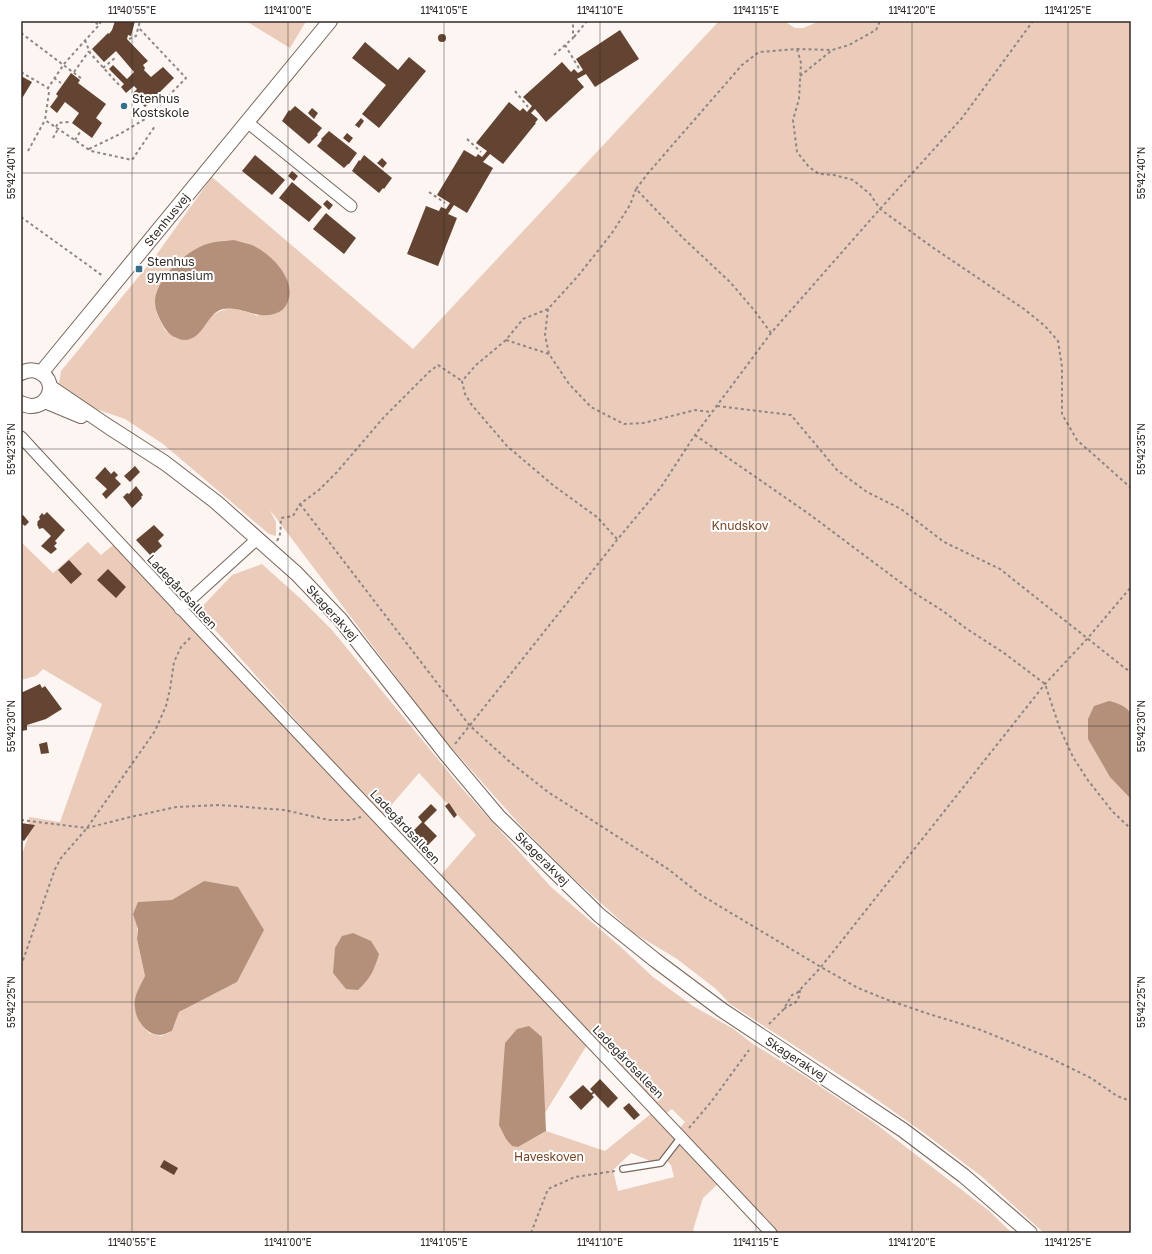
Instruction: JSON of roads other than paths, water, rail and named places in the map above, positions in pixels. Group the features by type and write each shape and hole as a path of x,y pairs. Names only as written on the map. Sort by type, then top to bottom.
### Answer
{"street":[{"name":"Stenhusvej","path":"41,373 330,21"},
{"path":"247,122 351,206"},
{"path":"22,372 32,370 41,373 49,381 50,387 48,397 45,401 35,406 23,406"},
{"name":"Skagerakvej","path":"50,387 166,463 216,502 297,574 340,619 446,754 498,816 599,915 655,960 722,1010 903,1130 969,1180 1030,1233"},
{"name":"Skagerakvej","path":"45,401 109,427"},
{"name":"Ladegårdsalleen","path":"21,437 180,609 771,1233"},
{"path":"180,609 257,539"}],"lane":[{"path":"623,1169 660,1163 681,1137"}],"place":[{"name":"Stenhus Kostskole","path":"124,106"},
{"name":"Stenhus gymnasium","path":"139,269"}],"park label":[{"name":"Knudskov","path":"740,526"},
{"name":"Haveskoven","path":"549,1157"}]}
